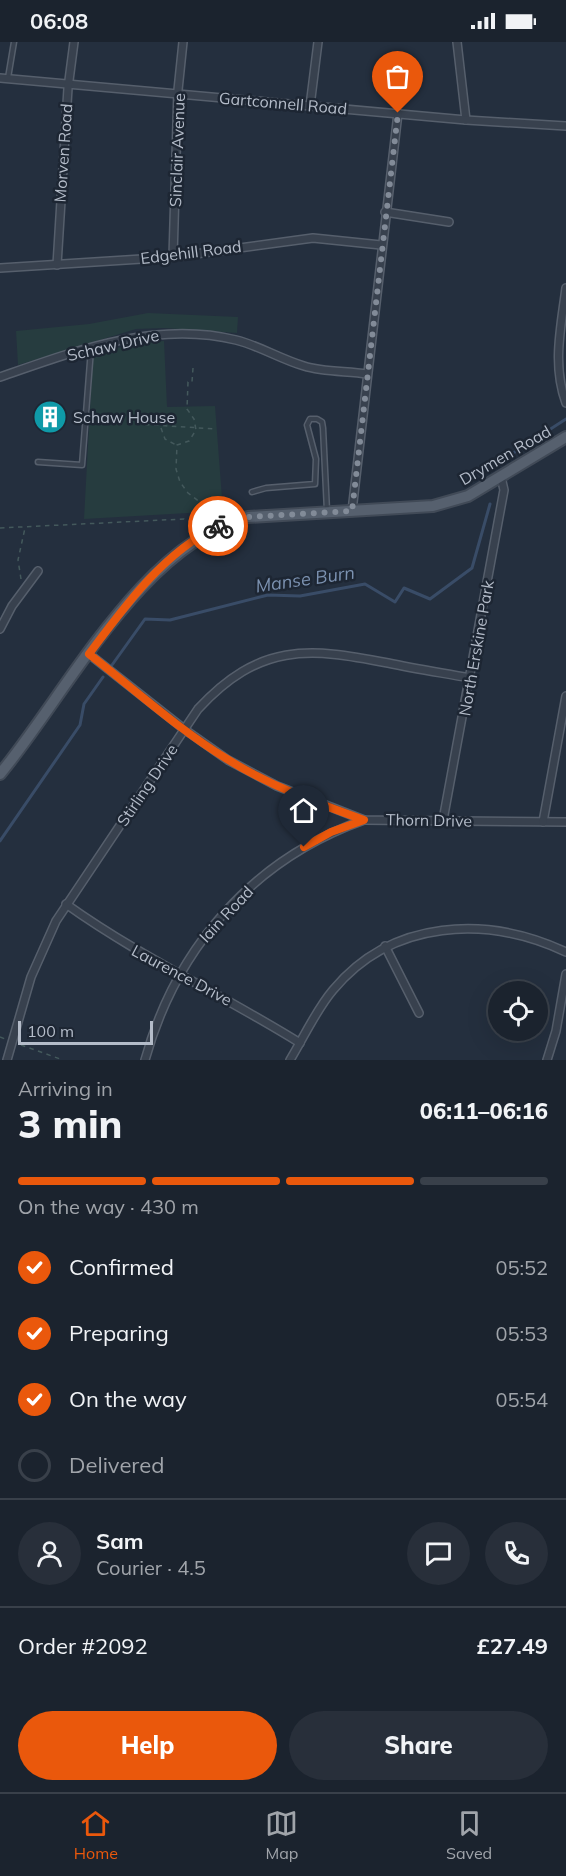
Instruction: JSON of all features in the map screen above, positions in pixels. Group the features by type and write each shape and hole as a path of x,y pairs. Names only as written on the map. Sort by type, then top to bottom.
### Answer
{"main road":[{"name":"Drymen Road","path":"0,774 89,654 167,560 193,540 220,525 248,517 433,506 468,496 566,437"}],"street":[{"name":"Morven Road","path":"57,264 68,84 74,42"},
{"name":"Sinclair Avenue","path":"173,257 183,42"},
{"path":"310,105 318,42"},
{"path":"457,42 466,120"},
{"name":"Gartconnell Road","path":"4,78 466,120 566,126"},
{"path":"352,511 398,113"},
{"path":"385,212 449,222"},
{"name":"Edgehill Road","path":"0,268 173,257 313,238 381,245"},
{"path":"566,288 557,365 560,387 566,403"},
{"name":"Schaw Drive","path":"0,377 138,336 170,332 234,339 266,349 306,367 367,374"},
{"name":"North Erskine Park","path":"443,820 504,490 501,477"},
{"path":"0,629 25,586 38,571"},
{"name":"Stirling Drive","path":"7,1060 11,1041 41,951 66,904 184,729 207,699 236,675 271,659 293,654 333,652 470,678"},
{"name":"Thorn Drive","path":"89,654 184,729 228,760 263,779 364,820 566,822"},
{"path":"543,822 566,696"},
{"name":"Iain Road","path":"145,1060 161,1012 179,974 224,911 262,877 317,839 364,820"},
{"name":"Laurence Drive","path":"66,904 122,943 247,1010 300,1043"},
{"path":"290,1060 333,989 367,958 385,946 443,928 469,928 493,931 566,952"},
{"path":"385,946 419,1013"},
{"path":"547,1060 556,1031 566,974"}],"lane":[{"path":"4,78 14,42"},
{"path":"38,462 82,465 91,349"},
{"path":"252,492 266,488 315,484 316,459 307,424 310,419 317,418 322,422 323,428 327,512"},
{"path":"193,540 194,529 205,521 220,525"}],"path":[{"path":"161,426 165,439 177,445 189,441 196,428 194,419 187,409 188,382 192,382 193,368"},
{"path":"85,421 216,429"},
{"path":"177,445 176,469 180,482 194,498 216,512 220,525"},
{"path":"0,528 184,519 198,525"},
{"path":"25,527 18,560 19,576 25,586"},
{"path":"11,1041 63,1060"}],"green space":[{"path":"148,313 238,317 237,333 164,328 136,329 18,365 16,331 89,324"},
{"path":"164,341 167,407 215,406 223,511 84,519 93,354 143,342"}],"waterway":[{"name":"Manse Burn","path":"495,465 566,419"},
{"name":"Manse Burn","path":"112,665 145,619 170,620 268,595 300,596 365,584 395,602 404,588 430,599 472,568 490,504"},
{"name":"Manse Burn","path":"0,841 80,725 84,704 103,677"}],"way so far":[{"path":"218,526 248,517 352,511 398,113"}],"place":[{"name":"Schaw House","path":"50,417"}],"route":[{"path":"218,526 193,540 167,560 110,625 89,654 184,729 228,760 277,786 364,820 331,832 304,847"}]}
